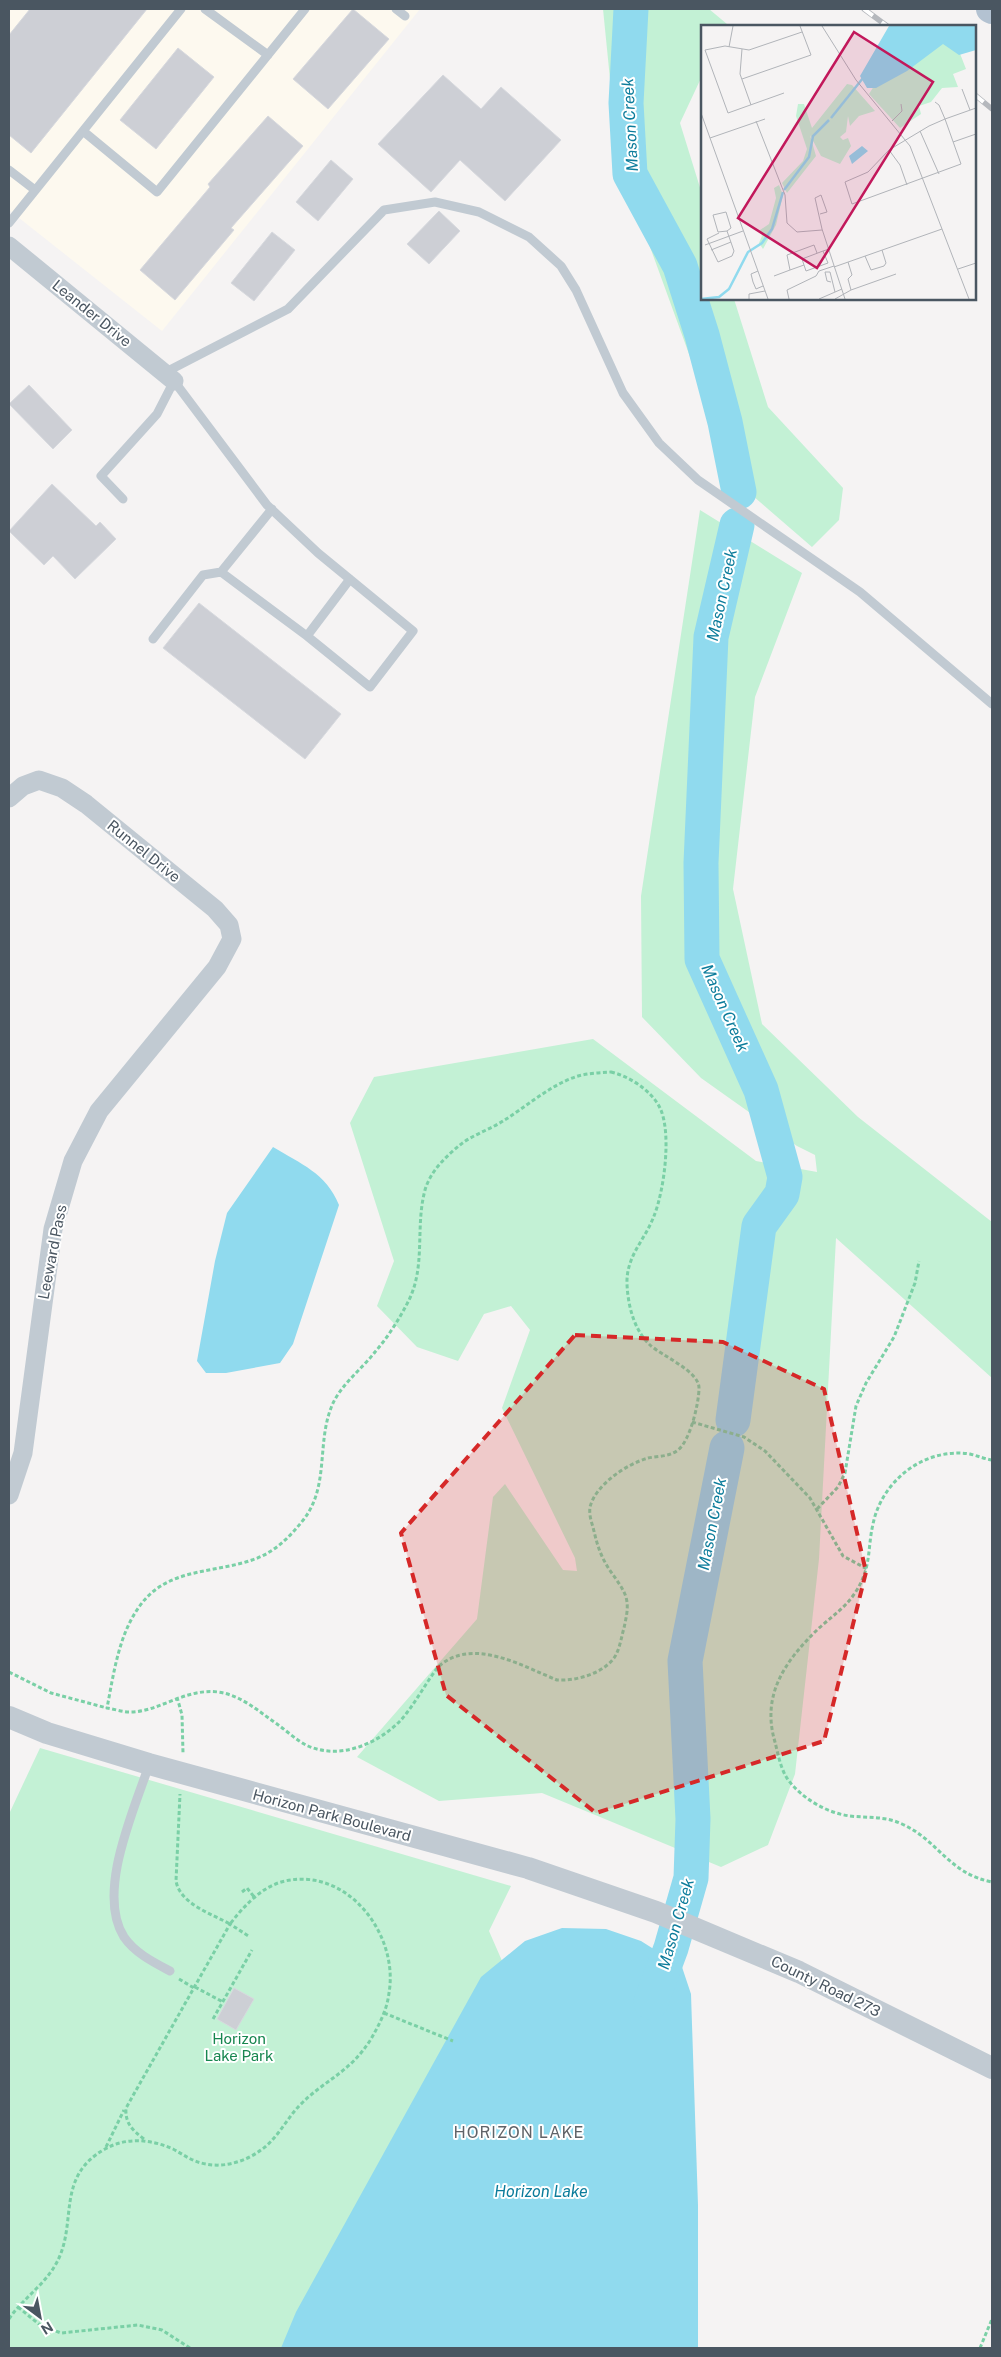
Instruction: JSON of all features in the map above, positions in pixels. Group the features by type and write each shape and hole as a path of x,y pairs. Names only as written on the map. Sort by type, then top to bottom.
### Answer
{"street":[{"name":"Leander Drive","path":"9,246 169,377"},
{"name":"Runnel Drive","path":"9,798 23,786 39,780 62,788 86,804 215,909 228,925 232,939"},
{"name":"Leeward Pass","path":"10,1487 23,1453 53,1229 73,1161 99,1111 217,966 232,939"},
{"name":"Horizon Park Boulevard","path":"9,1717 47,1733 149,1764 528,1868 656,1912"},
{"name":"County Road 273","path":"656,1912 710,1933 799,1972 992,2068"}],"lane":[{"path":"9,223 181,9"},
{"path":"205,9 268,55"},
{"path":"83,131 157,192 305,9"},
{"path":"396,9 405,16"},
{"path":"9,170 36,190"},
{"path":"123,499 100,476 157,414 169,377 288,309 384,210 435,202 478,212 529,237 560,266 576,290 624,393 658,443 698,480 860,592 992,704"},
{"path":"169,377 272,509 318,553 413,631 370,687 307,636 221,572"},
{"path":"153,639 203,575 221,572 272,509"},
{"path":"307,636 350,579"},
{"path":"149,1764 115,1870 114,1909 124,1937 143,1956 170,1971"}],"path":[{"path":"9,1672 51,1692 107,1708 129,1712 138,1711 177,1697 206,1692 230,1695 246,1701 308,1745 334,1751 363,1745 390,1730 402,1719 438,1667 446,1660 455,1656 480,1654 502,1657 557,1680 577,1678 591,1674 613,1658 618,1649 628,1607 626,1596 599,1550 590,1517 590,1506 613,1476 626,1467 638,1461 673,1454 680,1449 688,1438 699,1387 695,1376 651,1346 643,1337 636,1326 627,1286 627,1271 633,1254 648,1230 658,1205 665,1155 665,1133 662,1112 653,1098 636,1083 620,1074 610,1072 576,1077 501,1123 461,1144 439,1164 425,1190 416,1284 396,1323 376,1351 334,1400 326,1424 321,1480 314,1502 305,1518 275,1549 240,1564 182,1575 147,1597 130,1622 124,1637 107,1708"},
{"path":"817,1509 838,1486 845,1472 856,1406 866,1383 894,1338 915,1283 919,1261"},
{"path":"692,1422 744,1437 765,1451 791,1476 817,1509 843,1556 867,1570"},
{"path":"992,1460 970,1454 931,1457 915,1464 897,1478 884,1493 872,1525 867,1570 847,1604 814,1634 798,1651 781,1674 769,1706 773,1735 783,1770 793,1786 822,1807 837,1813 886,1818 899,1823 922,1835 955,1867 968,1875 992,1882"},
{"path":"177,1697 184,1730 183,1758"},
{"path":"180,1793 177,1889 183,1897 250,1937"},
{"path":"9,2319 18,2307 40,2286 56,2264 61,2253 71,2191 78,2174 89,2161 106,2148 125,2142 144,2140 174,2150 190,2160 207,2165 228,2165 260,2151 270,2142 299,2106 353,2064 370,2040 384,2012 390,1992 388,1958 376,1925 358,1901 345,1892 306,1880 284,1881 255,1898 230,1924 126,2108 106,2148"},
{"path":"242,1892 247,1888 255,1898"},
{"path":"213,2019 252,1950"},
{"path":"195,1986 223,2002"},
{"path":"384,2012 453,2041"},
{"path":"126,2108 125,2116 129,2125 144,2140"},
{"path":"18,2307 40,2325 61,2332 138,2325 162,2330 190,2348"},
{"path":"980,2348 992,2319"}],"highlighted area":[{"path":"575,1335 723,1342 824,1389 866,1572 824,1741 596,1813 446,1695 401,1533"}],"shaded area":[{"path":"9,9 420,9 162,331 9,210"}],"green space":[{"path":"603,9 709,9 727,24 701,25 701,78 680,123 701,191 701,300 734,300 768,407 843,488 839,520 812,547 724,471 697,376 618,159"},
{"path":"700,510 802,573 755,697 733,889 762,1024 858,1117 992,1222 992,1378 836,1238 819,1559 795,1774 768,1845 721,1867 542,1793 439,1801 357,1757 477,1619 493,1497 505,1484 563,1570 577,1571 575,1558 502,1408 530,1330 511,1306 484,1314 458,1361 417,1347 377,1306 394,1261 350,1123 374,1077 593,1039 756,1161 817,1172 815,1155 797,1146 701,1078 642,1017 641,896"},
{"name":"Horizon Lake Park","path":"40,1748 511,1886 489,1931 513,1986 365,2348 9,2348 9,1814"}],"water":[{"path":"273,1147 303,1164 320,1177 334,1194 339,1205 293,1344 280,1363 226,1373 206,1373 197,1361 215,1261 227,1213"},
{"name":"Horizon Lake","path":"562,1928 606,1929 641,1941 682,1967 691,1994 698,2205 698,2348 281,2348 296,2312 481,1977 525,1941"}],"building":[{"path":"30,9 147,9 31,153 9,135 9,35"},
{"path":"353,9 389,39 328,109 293,79"},
{"path":"178,48 214,77 156,149 120,120"},
{"path":"443,75 481,109 501,87 561,140 505,201 460,160 431,192 378,144"},
{"path":"268,116 303,146 231,228 234,230 175,300 140,270 210,187 208,184"},
{"path":"331,160 353,179 318,221 296,202"},
{"path":"439,211 460,231 429,264 407,244"},
{"path":"272,232 295,250 254,301 231,283"},
{"path":"29,385 72,430 53,449 9,404"},
{"path":"52,484 96,526 100,522 116,539 75,579 53,556 44,565 9,531"},
{"path":"199,603 341,714 305,759 163,648"},
{"path":"234,1988 254,1999 236,2030 217,2019"}],"waterway":[{"name":"Mason Creek","path":"631,9 626,103 630,174 680,266 702,335 725,422 739,492"},
{"name":"Mason Creek","path":"733,1420 759,1226 782,1194 785,1177 761,1090 702,959 701,863 711,637 737,525"},
{"name":"Mason Creek","path":"651,2002 671,1948 691,1878 693,1819 685,1661 727,1448"}],"railway":[{"path":"864,9 886,25"},
{"path":"976,96 992,109"}],"district":[{"name":"HORIZON LAKE","path":"519,2132"}]}
